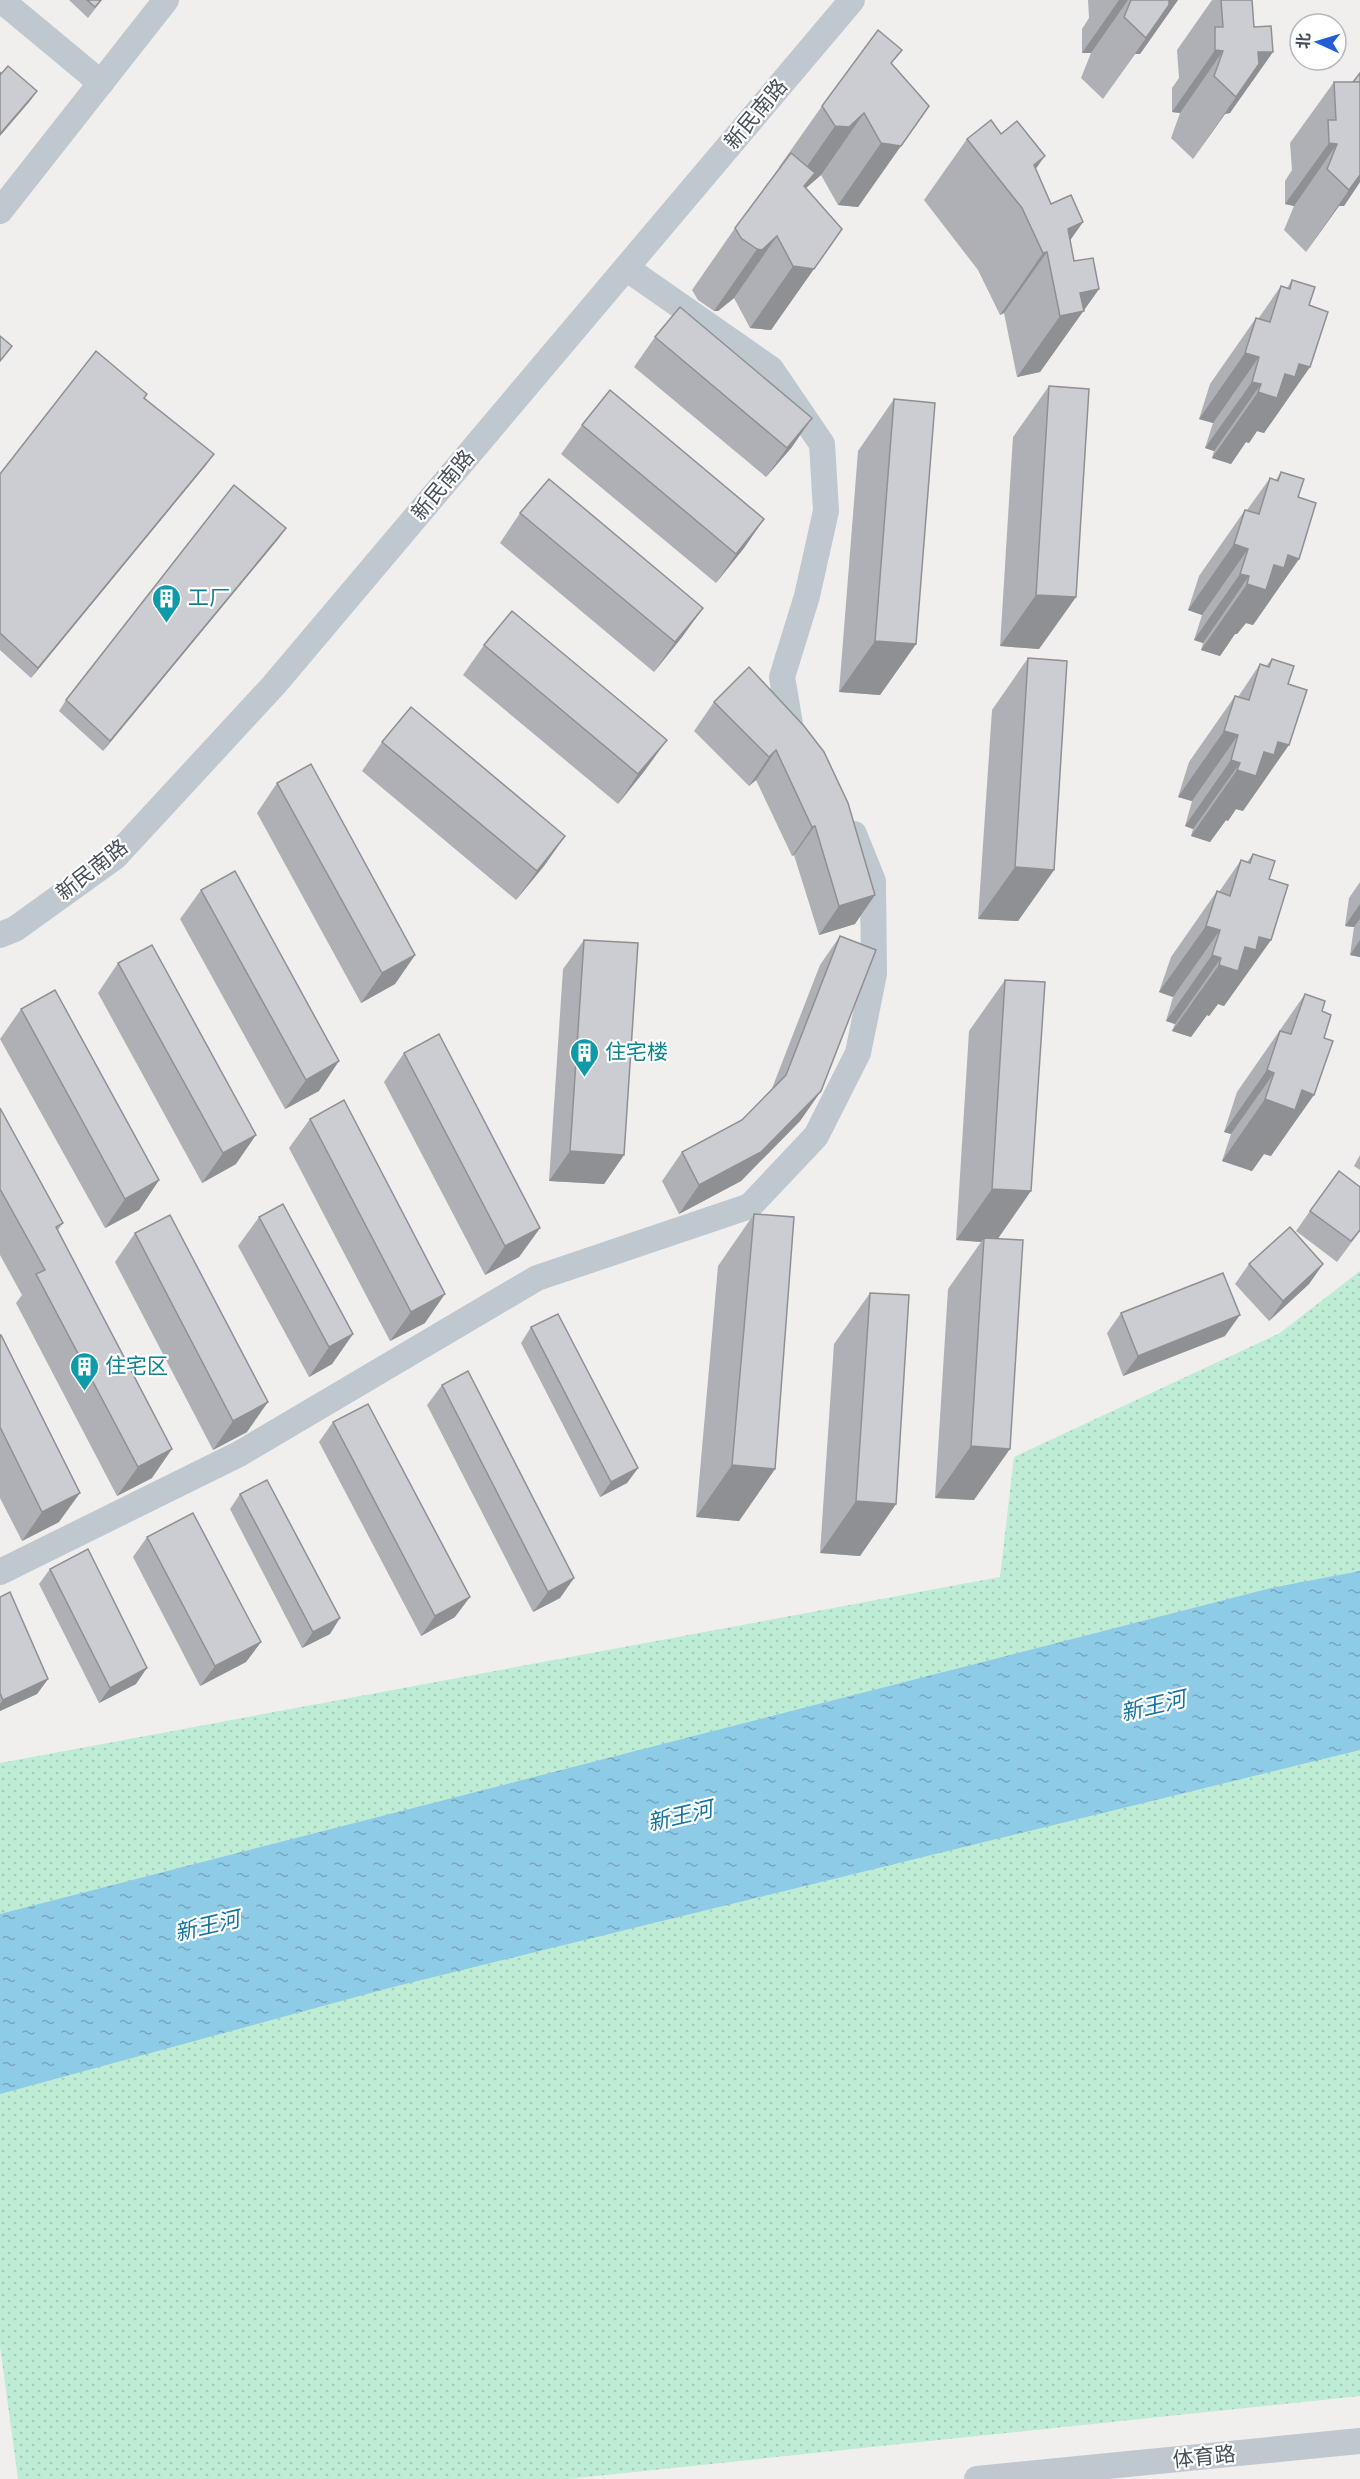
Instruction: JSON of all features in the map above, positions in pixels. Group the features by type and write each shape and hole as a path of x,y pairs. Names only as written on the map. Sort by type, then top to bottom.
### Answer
{"street":[{"path":"1,0 101,83"},
{"path":"0,212 166,0"},
{"name":"新民南路","path":"0,935 15,929 115,857 274,685 852,0"},
{"path":"626,268 771,369 822,444 826,511 807,596 782,677 793,742 806,759"},
{"path":"0,1572 238,1454 537,1278 750,1206 816,1137 858,1053 874,974 873,881 844,810"},
{"name":"体育路","path":"977,2479 1360,2441"}],"green space":[{"path":"1360,1271 1360,2396 567,2479 18,2479 0,2346 0,1763 1000,1577 1014,1457 1280,1333"}],"water":[{"name":"新王河","path":"1360,1571 1360,1750 389,1988 0,2094 0,1914 1271,1588"}],"building":[{"path":"87,0 101,0 95,7"},
{"path":"1131,0 1169,0 1169,5 1146,38 1124,17"},
{"path":"1221,0 1252,0 1254,27 1271,26 1273,52 1258,52 1259,64 1236,97 1214,76 1223,51 1215,50 1215,27 1223,27"},
{"path":"878,30 902,50 891,63 929,106 901,146 881,143 864,113 849,127 835,126 822,106"},
{"path":"8,66 37,91 0,134 0,72 1,74"},
{"path":"1360,73 1360,82 1353,82"},
{"path":"1334,82 1360,82 1360,175 1349,190 1327,169 1337,144 1329,143 1328,120 1336,120"},
{"path":"991,120 1001,134 1017,121 1045,156 1034,165 1051,204 1071,195 1083,222 1068,229 1074,261 1093,258 1099,289 1080,293 1084,311 1060,316 1047,252 1043,253 1022,208 967,139"},
{"path":"791,153 815,173 804,186 842,229 814,269 793,266 777,236 762,250 741,238 735,228"},
{"path":"1292,280 1315,287 1309,305 1328,312 1310,367 1299,364 1295,377 1285,374 1277,398 1258,392 1261,384 1252,382 1259,357 1245,353 1256,318 1270,322 1281,286 1290,289"},
{"path":"680,307 812,418 787,448 655,337"},
{"path":"0,336 12,346 0,361"},
{"path":"96,351 147,394 144,398 214,454 38,668 0,633 0,474"},
{"path":"1049,386 1089,389 1076,597 1036,595"},
{"path":"610,390 764,519 736,554 582,425"},
{"path":"894,399 935,403 916,644 875,641"},
{"path":"1281,472 1304,479 1298,497 1316,503 1299,559 1288,555 1284,568 1274,565 1266,590 1247,584 1249,576 1240,574 1248,549 1234,544 1245,510 1259,514 1270,478 1278,481"},
{"path":"549,479 703,608 675,642 520,513"},
{"name":"工厂","path":"234,485 286,528 110,741 66,700"},
{"path":"512,611 667,740 638,774 484,645"},
{"path":"1028,658 1067,661 1054,870 1015,867"},
{"path":"1272,659 1294,666 1288,684 1307,690 1289,745 1278,742 1274,755 1264,752 1256,776 1237,770 1240,763 1231,760 1238,735 1224,731 1235,696 1249,700 1260,664 1269,667"},
{"path":"749,667 804,726 824,752 848,803 875,895 839,906 815,826 812,827 776,750 769,757 714,702"},
{"path":"411,707 565,836 537,871 382,742"},
{"path":"311,764 415,955 382,973 277,783"},
{"path":"1253,854 1275,861 1269,879 1288,885 1271,940 1259,937 1256,950 1245,947 1238,971 1219,965 1221,958 1212,955 1220,930 1206,926 1217,891 1230,896 1241,860 1250,863"},
{"path":"235,871 339,1061 306,1080 201,890"},
{"path":"840,936 876,950 821,1091 761,1152 699,1185 682,1152 742,1120 786,1075"},
{"path":"584,940 638,943 624,1155 570,1151"},
{"path":"152,945 256,1135 223,1153 118,963"},
{"path":"1005,980 1045,982 1031,1191 992,1189"},
{"path":"55,990 159,1180 125,1199 21,1009"},
{"path":"1305,994 1325,1001 1322,1011 1331,1015 1324,1038 1333,1041 1314,1095 1302,1090 1295,1110 1265,1099 1274,1073 1267,1070 1280,1031 1291,1034"},
{"path":"439,1034 540,1228 505,1246 404,1053"},
{"path":"344,1100 445,1294 411,1312 310,1119"},
{"path":"0,1108 63,1223 56,1227 172,1449 138,1467 36,1274 45,1270 0,1189"},
{"path":"1339,1171 1360,1187 1360,1230 1351,1241 1310,1211"},
{"path":"283,1204 353,1334 329,1347 259,1217"},
{"path":"754,1214 794,1217 775,1469 732,1465"},
{"path":"170,1215 268,1402 233,1421 135,1233"},
{"path":"1290,1227 1323,1264 1283,1301 1249,1264"},
{"path":"984,1238 1023,1240 1010,1449 971,1446"},
{"path":"1223,1273 1240,1315 1138,1356 1121,1313"},
{"path":"870,1293 909,1295 896,1504 856,1501"},
{"path":"558,1314 638,1468 611,1482 531,1327"},
{"path":"0,1335 80,1493 42,1512 0,1427"},
{"path":"468,1371 574,1578 548,1592 442,1385"},
{"path":"368,1404 470,1597 435,1616 333,1422"},
{"path":"267,1480 340,1618 313,1632 240,1494"},
{"path":"193,1513 261,1642 215,1666 147,1537"},
{"path":"88,1549 147,1668 110,1688 50,1569"},
{"path":"10,1592 48,1679 3,1700 0,1693 0,1597"}],"place":[{"name":"工厂","path":"167,624"},
{"name":"住宅楼","path":"584,1078"},
{"name":"住宅区","path":"84,1392"}]}
